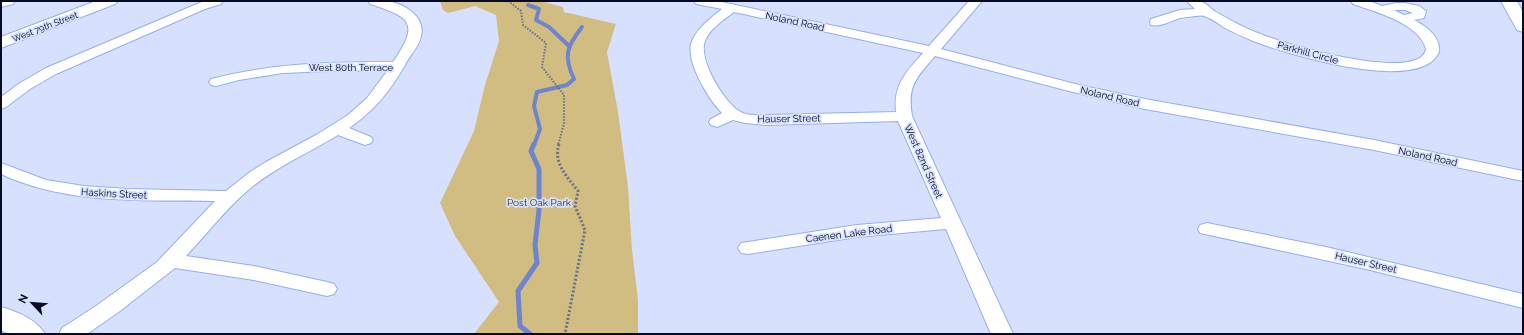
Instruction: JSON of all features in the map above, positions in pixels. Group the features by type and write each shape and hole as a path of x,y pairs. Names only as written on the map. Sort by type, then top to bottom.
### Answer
{"main road":[{"path":"1,317 31,334"}],"street":[{"path":"1,3 9,1"},
{"name":"West 79th Street","path":"1,43 110,1"},
{"path":"183,1 201,6"},
{"path":"1,104 25,86 51,71 201,6 217,1"},
{"path":"374,1 409,14 416,24 416,38 398,66"},
{"name":"Noland Road","path":"700,1 932,51 1145,104 1374,145 1523,176"},
{"name":"West 82nd Street","path":"976,1 912,74 903,92 902,101 904,116 1002,334"},
{"name":"Parkhill Circle","path":"1193,1 1207,12 1236,28 1312,55 1365,65 1422,69 1428,58 1433,53 1433,44 1422,31 1381,10 1357,1"},
{"path":"1509,1 1523,26"},
{"path":"1381,10 1396,5 1403,5 1420,11 1419,15 1402,20"},
{"path":"717,122 733,114 717,98 697,55 697,46 700,37 731,8"},
{"path":"1156,22 1180,14 1207,12"},
{"name":"West 80th Terrace","path":"216,82 257,71 274,69 324,66 398,66"},
{"name":"West 80th Terrace","path":"70,334 111,307 171,261 232,196 272,165 336,129 368,106 398,66"},
{"name":"Hauser Street","path":"733,114 746,118 766,120 904,116"},
{"path":"336,129 365,140"},
{"name":"Haskins Street","path":"1,168 32,181 60,189 94,194 232,196"},
{"name":"Caenen Lake Road","path":"748,248 857,231 951,223"},
{"name":"Hauser Street","path":"1207,229 1330,254 1523,301"},
{"path":"171,261 254,273 327,289"}],"path":[{"path":"508,1 521,11 523,25 546,43 542,67 564,95 564,124 557,150 558,164 578,191 575,206 584,230 565,334"}],"green space":[{"name":"Post Oak Park","path":"440,1 541,1 563,7 564,12 616,24 607,52 618,112 628,187 632,250 638,300 638,334 474,334 499,302 455,236 440,203 474,131 485,85 499,41 496,15 475,6 448,13 443,10"}],"waterway":[{"path":"528,5 539,9 536,20 549,27 569,46"},
{"path":"534,145 540,129 534,106 537,92 567,85 574,79 568,64 568,52 573,40 582,27"},
{"path":"530,334 520,326 518,291 537,263 535,245 539,210 539,169 531,151 534,144"}]}
